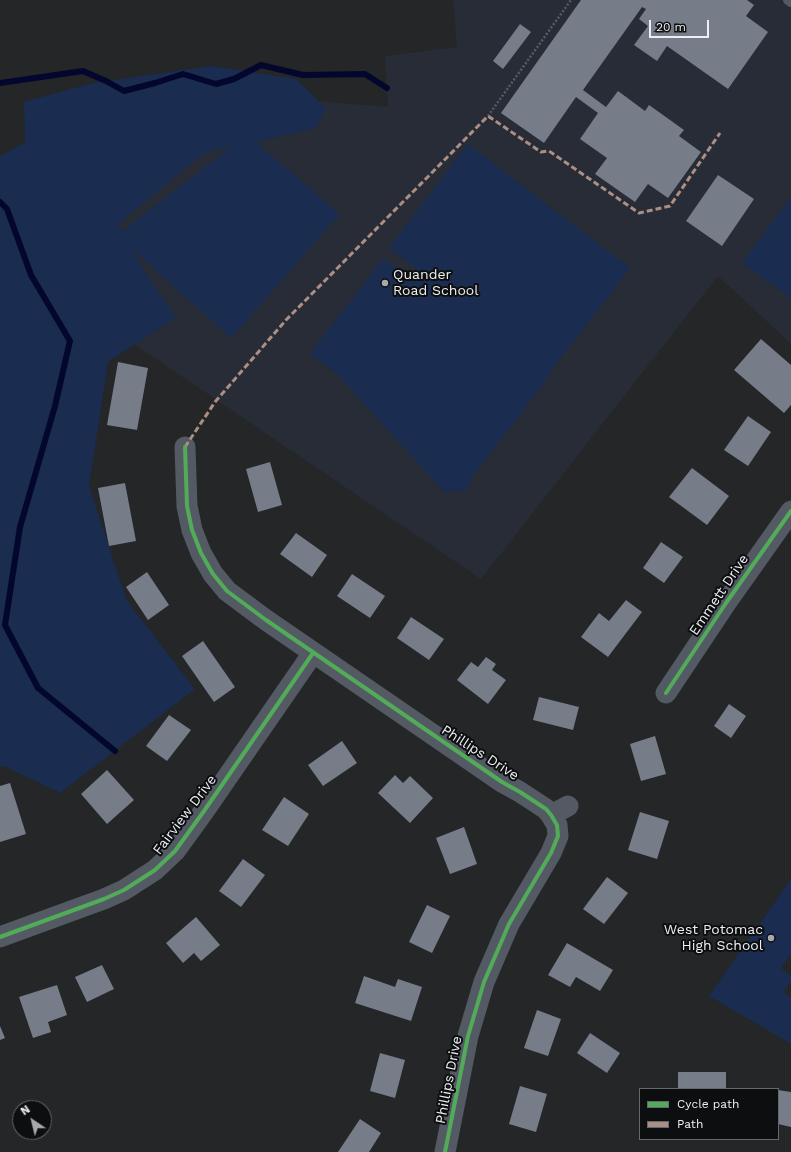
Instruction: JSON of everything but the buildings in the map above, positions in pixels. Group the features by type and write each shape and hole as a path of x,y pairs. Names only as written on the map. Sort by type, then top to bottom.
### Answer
{"street":[{"name":"Phillips Drive","path":"185,447 187,506 192,530 201,553 213,574 227,591 313,653 495,778 546,809 560,810 557,825 558,836 509,924 484,982 468,1036 451,1128 445,1152"},
{"name":"Emmett Drive","path":"666,693 726,603 791,511"},
{"name":"Fairview Drive","path":"0,936 104,899 124,890 155,870 175,851 313,653"}],"path":[{"path":"488,116 571,0"}],"shaded area":[{"name":"Quander Road School","path":"453,0 791,0 791,344 718,276 481,579 54,290 138,86 388,107 385,56 457,47"},
{"path":"212,66 296,79 326,108 316,128 256,142 340,214 231,338 132,249 144,271 176,317 108,362 89,486 127,601 195,689 60,793 4,766 0,767 0,156 25,142 24,102 93,83","holes":["230,148 122,231 118,224 204,153"]},
{"path":"468,144 630,268 472,477 468,490 445,493 338,375 310,354 383,258 411,279 417,269 389,248"},
{"path":"791,197 791,298 742,263"},
{"name":"West Potomac High School","path":"791,879 791,954 781,968 791,976 791,981 784,992 791,997 791,1044 709,996"}],"waterway":[{"path":"0,83 83,71 124,91 183,74 216,84 234,79 261,65 303,75 365,74 387,88"},
{"path":"0,202 7,209 31,275 70,341 55,406 20,527 5,625 38,688 115,751"}],"marked path":[{"path":"185,447 215,402 286,320 488,116 541,152 549,151 639,213 670,206 720,133"}],"cycle path":[{"path":"185,447 187,506 192,530 201,553 213,574 227,591 266,620 502,782 546,809 557,825 558,836 551,853 509,924 484,982 468,1036 445,1152"},
{"path":"666,693 726,603 791,511"},
{"path":"0,937 104,899 124,890 155,870 175,851 313,653"}],"place":[{"name":"Quander Road School","path":"385,283"},
{"name":"West Potomac High School","path":"771,938"}]}
